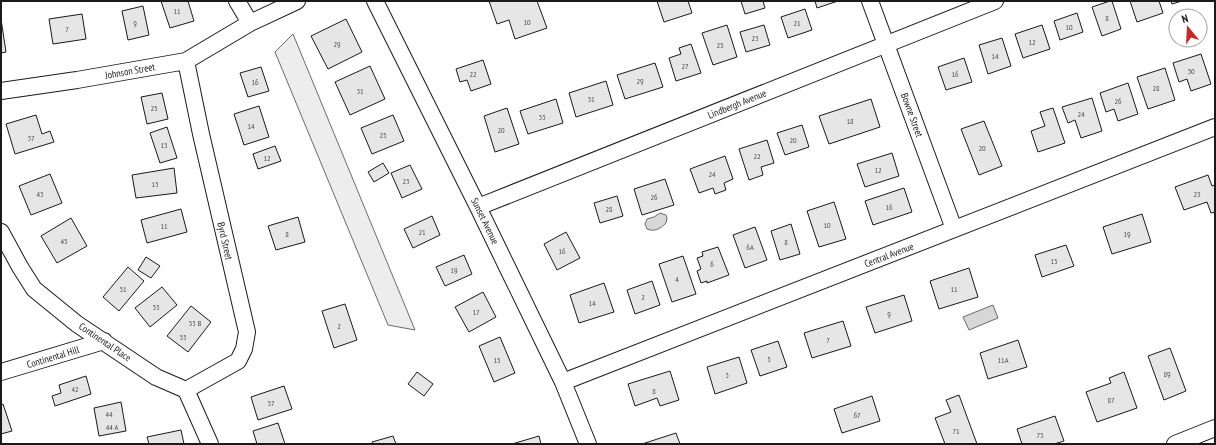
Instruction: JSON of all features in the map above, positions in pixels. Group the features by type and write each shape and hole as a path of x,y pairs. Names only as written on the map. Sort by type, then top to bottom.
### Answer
{"street":[{"path":"237,1 250,23"},
{"name":"Johnson Street","path":"1,91 77,80 186,61 250,23 297,1"},
{"name":"Sunset Avenue","path":"375,1 478,206 563,382 588,444"},
{"name":"Bowne Street","path":"870,1 954,229"},
{"name":"Lindbergh Avenue","path":"478,206 995,1"},
{"name":"Byrd Street","path":"186,61 201,134 247,332 244,349 238,361 186,390"},
{"name":"Central Avenue","path":"563,382 1215,127"},
{"name":"Continental Place","path":"1,232 34,289 77,324 104,342 156,376 186,390"},
{"name":"Continental Hill","path":"1,372 104,342"},
{"path":"186,390 210,444"},
{"path":"1175,444 1215,428"}],"shaded area":[{"path":"293,34 415,330 388,325 275,52"},
{"path":"660,213 666,215 666,223 657,229 647,229 645,224 647,219"},
{"path":"993,305 998,318 969,330 963,317"}],"building":[{"path":"161,1 188,1 194,21 170,28"},
{"path":"489,1 537,1 547,28 515,39 509,20 497,24"},
{"path":"657,1 688,1 692,13 664,22"},
{"path":"741,1 763,1 765,8 745,14"},
{"path":"815,1 838,1 817,8"},
{"path":"1112,1 1121,29 1102,36 1092,7"},
{"path":"1130,1 1159,1 1163,13 1137,22"},
{"path":"1171,1 1182,1 1172,4"},
{"path":"143,6 149,35 128,40 122,11"},
{"path":"805,9 812,30 788,38 781,17"},
{"path":"1077,13 1083,32 1060,40 1054,21"},
{"path":"82,14 86,39 53,44 49,19"},
{"path":"1,19 6,52 1,53"},
{"path":"346,19 362,52 328,69 311,36"},
{"path":"727,25 737,57 713,65 702,33"},
{"path":"764,25 770,45 746,52 740,32"},
{"path":"1042,25 1050,49 1023,58 1015,34"},
{"path":"1002,38 1011,66 988,74 979,45"},
{"path":"691,44 701,73 676,81 669,58 681,54 679,48"},
{"path":"1201,54 1211,84 1191,91 1187,79 1179,82 1173,63"},
{"path":"964,58 972,82 946,90 938,67"},
{"path":"483,60 491,84 471,91 467,80 460,82 456,69"},
{"path":"655,63 663,87 625,99 617,75"},
{"path":"370,66 385,99 350,115 335,82"},
{"path":"261,67 269,91 248,97 240,73"},
{"path":"1165,68 1175,100 1148,109 1137,77"},
{"path":"606,81 613,105 576,117 569,93"},
{"path":"1128,83 1138,114 1118,121 1114,109 1106,112 1100,93"},
{"path":"162,93 168,119 147,124 141,97"},
{"path":"1092,98 1102,131 1081,138 1075,120 1068,123 1062,107"},
{"path":"556,99 563,123 528,134 520,111"},
{"path":"871,99 880,127 829,144 819,116"},
{"path":"259,106 269,137 244,145 234,114"},
{"path":"507,108 519,144 495,152 484,116"},
{"path":"1053,108 1065,143 1038,152 1031,131 1045,126 1040,112"},
{"path":"36,115 42,134 50,131 54,142 15,154 6,124"},
{"path":"393,115 404,141 372,154 361,128"},
{"path":"984,121 1002,166 979,175 961,129"},
{"path":"802,125 809,147 785,155 777,133"},
{"path":"167,127 177,158 160,163 150,133"},
{"path":"767,140 774,163 761,167 763,175 749,180 739,149"},
{"path":"275,146 281,161 258,169 253,154"},
{"path":"892,153 899,176 865,187 857,164"},
{"path":"725,156 733,179 724,183 726,190 715,194 713,188 699,193 690,169"},
{"path":"383,163 389,173 374,182 368,172"},
{"path":"410,165 422,189 402,198 391,173"},
{"path":"174,168 177,193 136,198 132,175"},
{"path":"50,174 62,203 31,215 19,186"},
{"path":"1208,175 1212,186 1215,185 1215,212 1211,213 1207,202 1184,210 1175,187"},
{"path":"665,179 674,205 642,215 634,189"},
{"path":"904,188 912,212 873,225 865,201"},
{"path":"617,196 623,216 600,223 594,203"},
{"path":"834,202 846,239 819,247 807,211"},
{"path":"181,209 187,232 147,243 141,220"},
{"path":"1142,214 1151,242 1112,254 1103,227"},
{"path":"432,216 440,235 413,248 404,229"},
{"path":"298,217 305,242 276,250 268,226"},
{"path":"71,218 87,246 57,263 41,236"},
{"path":"791,224 800,254 780,260 771,231"},
{"path":"755,227 767,260 745,268 733,235"},
{"path":"566,232 580,258 557,270 544,244"},
{"path":"1066,245 1074,266 1042,277 1035,255"},
{"path":"718,247 729,275 707,283 707,281 701,283 697,271 701,269 697,258 703,256 702,252"},
{"path":"464,255 472,274 445,286 436,267"},
{"path":"683,256 696,294 672,302 659,264"},
{"path":"146,257 160,266 151,278 138,270"},
{"path":"128,267 144,281 119,311 103,297"},
{"path":"969,268 978,297 939,309 930,281"},
{"path":"652,281 660,305 635,314 627,290"},
{"path":"604,283 614,312 579,323 570,295"},
{"path":"162,287 177,305 150,327 135,308"},
{"path":"483,292 496,317 469,332 455,307"},
{"path":"904,295 912,321 875,333 866,307"},
{"path":"345,304 357,340 334,348 322,311"},
{"path":"191,306 211,322 188,352 167,336"},
{"path":"843,321 851,346 812,358 804,333"},
{"path":"500,337 515,373 494,382 479,346"},
{"path":"1018,340 1027,367 988,379 980,353"},
{"path":"778,341 787,367 760,376 751,350"},
{"path":"1170,348 1186,391 1164,400 1148,356"},
{"path":"739,357 747,383 715,394 707,367"},
{"path":"670,371 679,400 660,406 657,398 635,406 628,384"},
{"path":"417,372 433,384 424,396 408,384"},
{"path":"1124,372 1137,408 1097,422 1086,392 1111,383 1109,378"},
{"path":"86,376 91,394 55,406 52,396 61,393 59,385"},
{"path":"284,386 292,409 258,420 251,397"},
{"path":"959,395 977,444 945,444 935,418 951,412 946,400"},
{"path":"872,396 880,421 842,433 834,409"},
{"path":"121,402 126,431 99,436 94,408"},
{"path":"3,404 12,431 1,434 1,405"},
{"path":"1055,416 1064,441 1054,444 1022,444 1017,429"},
{"path":"278,423 285,444 257,444 253,431"},
{"path":"181,430 184,444 149,444 147,437"},
{"path":"676,433 680,444 642,444"},
{"path":"393,436 396,444 373,444 372,442"},
{"path":"539,436 541,444 512,444"}]}
